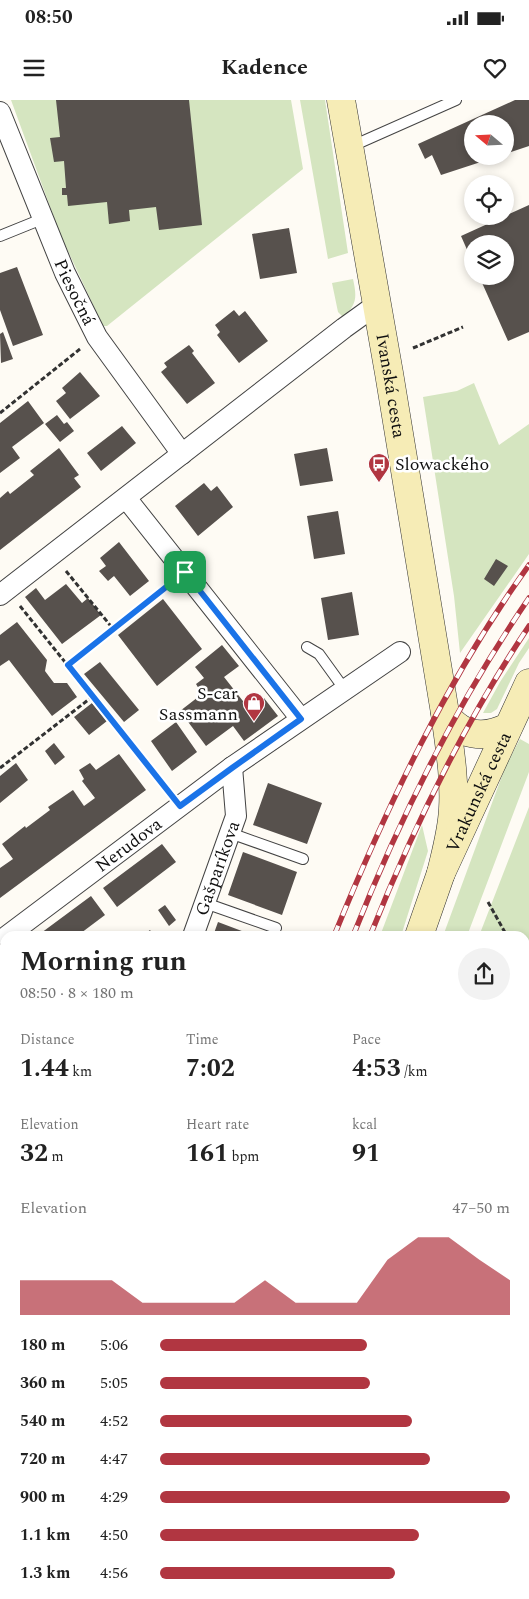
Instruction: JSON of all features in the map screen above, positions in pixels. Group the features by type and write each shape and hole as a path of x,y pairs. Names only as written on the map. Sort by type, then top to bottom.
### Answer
{"street":[{"name":"Ivanská cesta","path":"341,100 389,373 451,757 453,809 449,839 441,873"},
{"name":"Piesočná","path":"0,112 65,273 97,337 182,454"},
{"path":"3,593 376,305"},
{"path":"126,498 301,719"},
{"name":"Nerudova","path":"14,931 232,768 400,652"},
{"name":"Vrakunská cesta","path":"441,873 529,683"},
{"path":"445,713 452,723 465,731 475,734 498,732 508,727"},
{"name":"Gašparíkova","path":"195,931 236,816 232,768"},
{"path":"421,931 441,873"}],"lane":[{"path":"349,148 456,100"},
{"path":"0,236 42,219"},
{"path":"307,647 319,654 345,690"},
{"path":"230,833 303,859"},
{"path":"205,903 276,928"}],"path":[{"path":"413,348 463,327"},
{"path":"0,413 97,337"},
{"path":"53,554 114,630"},
{"path":"68,665 185,572"},
{"path":"3,593 68,665 180,806"},
{"path":"0,768 92,697"},
{"path":"488,902 504,931"}],"green space":[{"path":"11,100 291,100 303,169 107,326 103,326 60,234"},
{"path":"300,100 325,100 348,253 328,259"},
{"path":"353,279 355,300 351,309 343,317 338,312 332,283"},
{"path":"474,383 499,445 529,424 529,554 460,653 454,596 423,397 457,391"},
{"path":"529,638 529,648 519,663 497,709 491,713 483,713 500,682"},
{"path":"520,739 529,744 529,772 469,931 445,931 506,765"},
{"path":"529,807 529,931 481,931"},
{"path":"422,825 428,851 403,931 382,931"}],"building":[{"path":"56,100 189,100 202,225 159,230 156,207 129,210 130,221 109,224 107,202 68,206 67,195 62,195 62,188 66,188 64,161 54,162 50,138 60,137"},
{"path":"515,100 529,100 529,146 514,151 514,115 482,115"},
{"path":"464,123 464,165 472,165 441,175 432,155 425,159 418,144"},
{"path":"529,205 529,332 508,341 483,285 514,285 514,235 464,235 464,243 461,236 485,225 514,225 514,212"},
{"path":"289,228 297,273 260,279 252,234"},
{"path":"17,267 43,335 13,346 0,310 0,273"},
{"path":"234,310 239,316 245,311 268,341 239,363 217,335 220,332 215,325"},
{"path":"3,332 13,359 1,363 0,334"},
{"path":"189,345 194,351 192,353 215,383 187,404 161,372 167,367 164,363"},
{"path":"80,372 100,396 70,419 56,401 66,393 62,388"},
{"path":"28,401 44,423 12,447 20,458 0,473 0,423"},
{"path":"57,415 64,424 67,422 74,431 60,442 45,424"},
{"path":"122,426 136,443 101,471 87,453"},
{"path":"59,448 79,475 74,478 81,487 0,550 0,498 8,491 10,494 34,475 30,471"},
{"path":"327,448 333,481 300,486 294,454"},
{"path":"204,483 211,491 217,486 233,507 198,536 175,506"},
{"path":"338,511 345,554 314,559 307,516"},
{"path":"119,542 149,581 130,596 114,576 108,581 99,571 106,566 100,558"},
{"path":"496,559 508,566 494,586 484,579"},
{"path":"66,584 82,603 88,598 101,615 62,644 25,597 36,588 45,600"},
{"path":"352,592 359,635 328,640 321,598"},
{"path":"163,599 202,649 157,686 118,635"},
{"path":"17,622 47,660 45,671 54,683 67,683 77,697 52,716 9,660 0,666 0,635"},
{"path":"222,645 239,666 224,677 250,710 264,698 278,716 244,741 233,726 206,746 180,711 202,694 196,684 204,678 195,667"},
{"path":"100,662 139,710 124,722 84,674"},
{"path":"92,703 107,721 89,735 74,717"},
{"path":"176,722 197,752 172,771 151,741"},
{"path":"54,743 65,757 55,765 45,751"},
{"path":"119,754 146,790 0,898 0,868 13,859 2,844 50,810 48,807 73,790 84,806 95,798 82,781 84,779 79,770 90,763 96,770"},
{"path":"16,763 28,780 0,803 0,776"},
{"path":"268,783 322,803 307,844 253,825"},
{"path":"162,844 176,862 117,907 103,888"},
{"path":"243,852 297,872 282,915 228,895"},
{"path":"91,896 105,915 84,931 44,931"},
{"path":"165,905 176,920 169,926 158,910"},
{"path":"218,922 242,931 215,931"}],"railway":[{"path":"336,931 375,839 445,698 499,608 529,565"},
{"path":"355,931 410,804 478,678 529,598"},
{"path":"372,931 422,816 461,738 529,626"}],"place":[{"name":"Slowackého","path":"379,483"},
{"name":"S-car Sassmann","path":"254,722"}],"route":[{"path":"185,572 301,719 180,806 68,665 185,572"}]}
